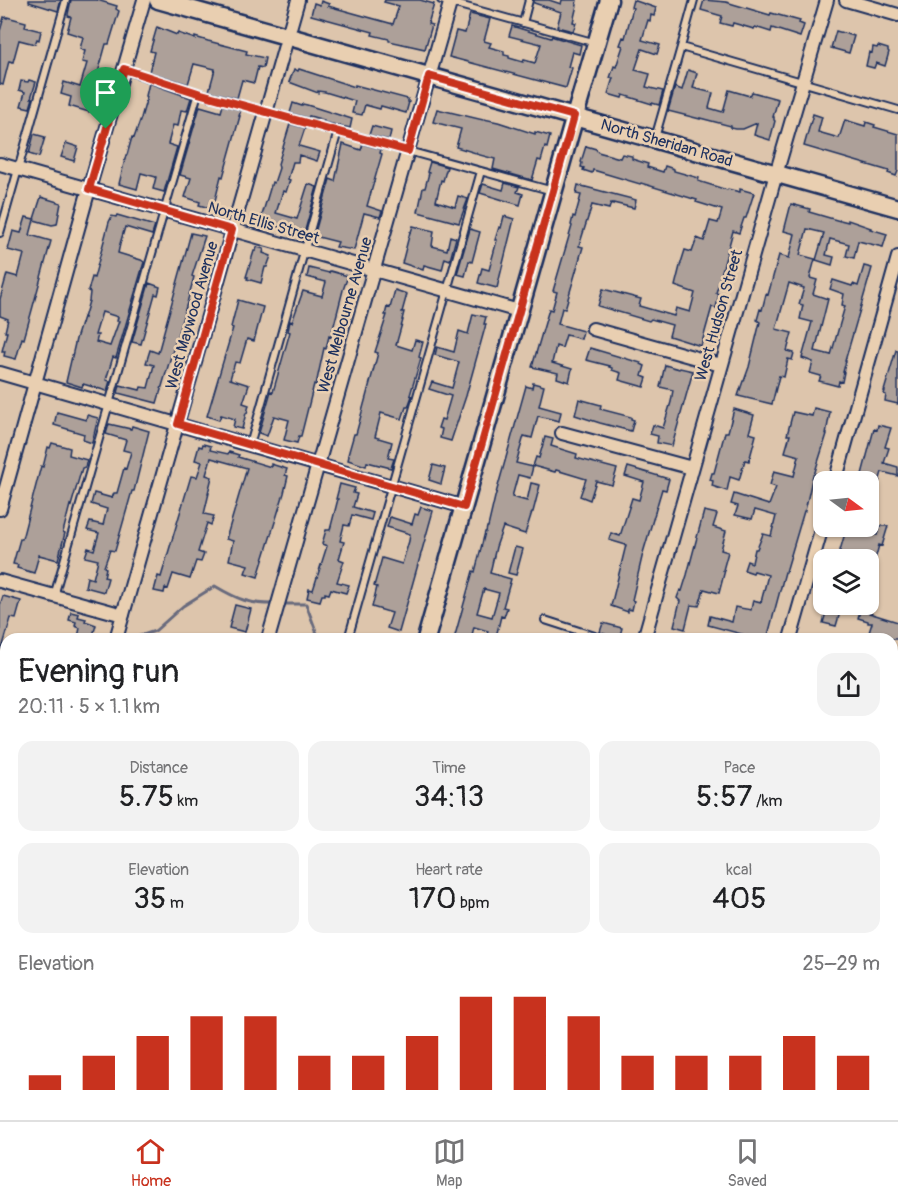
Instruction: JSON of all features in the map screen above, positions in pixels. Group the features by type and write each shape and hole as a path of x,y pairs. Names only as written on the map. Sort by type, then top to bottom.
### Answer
{"main road":[{"name":"North Sheridan Road","path":"158,0 898,208"},
{"path":"428,633 609,0"}],"street":[{"path":"0,509 144,0"},
{"name":"West Maywood Avenue","path":"118,633 298,0"},
{"name":"West Hudson Street","path":"646,633 827,0"},
{"path":"846,0 898,15"},
{"name":"West Melbourne Avenue","path":"270,633 408,151 447,1"},
{"name":"North Ellis Street","path":"0,164 519,310"},
{"path":"837,471 894,286 898,257"},
{"path":"593,329 721,365"},
{"path":"0,374 464,507"},
{"path":"562,433 692,468"},
{"path":"792,633 819,537"},
{"path":"0,581 123,615"}],"lane":[{"path":"0,233 66,0"},
{"path":"523,23 529,0"},
{"path":"655,139 694,0"},
{"path":"447,1 596,43"},
{"path":"681,47 898,110"},
{"path":"124,69 198,93 553,191"},
{"path":"54,596 198,93"},
{"path":"249,445 338,131"},
{"path":"350,633 481,171"},
{"path":"545,620 585,633"}],"building":[{"path":"29,0 61,0 58,11 29,2"},
{"path":"71,0 97,0 117,6 116,9 119,11 109,44 106,44 89,112 69,106 71,97 61,94 64,82 80,87 87,63 82,62 85,51 80,49 83,37 67,32 71,17 68,14"},
{"path":"385,0 420,0 434,4 428,24 432,25 425,49 389,41 389,39 372,35 373,32 311,15 314,3 320,5 321,1 329,4 328,6 393,24 399,6 384,2"},
{"path":"534,0 549,0 561,4 562,0 577,0 573,22 576,23 573,31 557,27 561,12 534,3"},
{"path":"633,0 656,8 654,16 651,15 650,21 648,20 642,40 660,45 657,54 642,49 635,70 650,74 646,87 663,91 659,105 623,95 622,98 608,94 613,78 610,78 623,46 620,45 623,37 625,38"},
{"path":"704,0 726,2 770,15 771,13 800,21 799,23 804,25 800,37 772,28 771,32 733,23 732,26 720,23 722,16 701,10"},
{"path":"470,14 490,19 484,41 491,43 489,47 504,51 504,55 509,58 523,62 524,60 535,63 541,44 509,36 512,26 581,45 579,54 572,52 568,67 572,68 566,88 449,57 456,31 465,33"},
{"path":"4,17 26,22 25,27 41,31 39,40 37,39 35,44 19,40 13,62 9,61 3,85 0,84 0,31"},
{"path":"157,27 177,35 178,33 247,51 246,54 265,58 263,68 258,67 254,83 242,80 237,98 209,91 215,69 194,64 188,84 149,72 154,52 150,51"},
{"path":"836,31 854,36 849,53 831,48"},
{"path":"873,47 888,49 885,66 876,63 874,68 866,66 869,52 872,53"},
{"path":"294,69 355,87 355,85 408,99 406,113 381,106 380,109 365,105 362,115 352,113 355,101 325,92 318,91 318,93 289,82"},
{"path":"688,70 697,73 693,88 713,93 709,108 723,112 729,90 750,96 752,92 778,99 770,140 754,135 757,123 743,129 736,129 668,111 675,87 682,90"},
{"path":"29,80 36,82 30,108 21,106 25,92 19,90 21,81 28,82"},
{"path":"149,83 191,98 187,111 181,110 178,126 173,125 168,144 177,147 164,192 153,189 156,177 141,173 137,189 119,184 132,137 134,138 141,118"},
{"path":"293,103 352,119 350,128 290,113"},
{"path":"223,105 241,110 213,209 199,205 200,202 185,197 191,178 180,175 200,106 221,112"},
{"path":"437,109 550,136 541,161 538,160 532,180 493,169 495,159 456,147 461,129 433,122"},
{"path":"813,114 822,117 818,132 839,138 845,120 865,126 866,122 875,125 874,127 898,134 896,176 888,173 889,171 804,146"},
{"path":"290,124 305,128 299,146 320,152 317,161 299,155 298,162 293,162 286,192 283,191 276,213 297,219 308,184 317,187 304,234 260,222 272,182 274,183 279,168 278,164"},
{"path":"372,126 391,131 389,140 369,135"},
{"path":"34,134 45,137 39,157 29,154"},
{"path":"66,143 78,147 74,161 61,157"},
{"path":"343,144 361,150 363,144 381,149 382,154 367,206 382,211 380,217 364,213 354,250 336,247 338,242 314,236 330,179 335,181"},
{"path":"586,146 620,158 622,154 632,156 632,159 648,164 647,167 663,172 665,166 699,178 698,181 727,190 740,192 740,189 754,193 739,233 733,231 716,293 719,294 716,308 712,307 701,346 669,336 672,325 651,319 649,321 598,306 603,289 641,299 639,306 674,316 676,308 690,312 695,293 675,286 685,250 692,252 697,238 704,241 710,221 718,223 722,210 641,183 593,170 592,173 583,170 581,162"},
{"path":"430,162 447,167 436,201 455,207 458,196 468,199 459,223 418,212"},
{"path":"505,183 519,187 517,192 523,194 520,205 480,193 483,184 503,190"},
{"path":"578,185 636,200 634,208 613,203 609,209 592,205 579,246 583,247 565,309 562,308 558,324 583,331 581,339 566,335 562,348 556,346 552,363 572,369 569,382 557,378 558,373 532,367 549,309 552,310 557,292 553,291 581,195 576,194"},
{"path":"41,197 61,203 57,224 52,225 34,220 30,235 51,241 24,339 22,338 16,359 4,356 5,351 2,351 8,319 0,316 0,299 7,274 18,277 24,254 8,250 13,231 21,233 26,217 34,219"},
{"path":"791,204 810,209 809,212 840,221 848,222 848,220 887,234 883,247 858,241 854,258 846,256 849,244 830,239 826,255 834,257 832,265 816,260 824,233 807,229 800,255 815,259 810,278 817,280 813,294 828,299 815,351 831,355 845,306 842,305 844,294 830,289 833,280 858,286 864,266 872,268 845,361 842,382 839,381 838,386 819,381 821,376 810,373 813,362 802,358 812,322 800,319 803,305 799,304 804,288 789,283 776,329 792,333 787,351 794,353 792,360 788,359 784,377 779,376 772,404 738,396 749,367 760,322 757,320 760,309 762,310 766,294 768,295 779,255 789,258 795,234 784,231"},
{"path":"117,215 155,226 152,235 125,227 120,244 118,253 144,262 116,358 113,357 106,380 110,381 107,391 66,382 76,339 89,301 90,292 88,291 92,277 94,278 109,222 112,216","holes":["102,312 118,317 117,321 119,321 110,346 96,342 98,335 95,335"]},
{"path":"504,216 514,219 497,288 478,283 482,268 489,270 497,240 495,240"},
{"path":"413,226 434,231 432,246 447,250 450,236 456,238 450,260 445,258 442,270 424,265 423,270 402,263"},
{"path":"470,229 480,232 472,262 469,261 465,276 457,274"},
{"path":"191,233 205,236 157,403 118,393 120,385 140,390 141,387 148,388 154,365 146,363 150,350 158,353"},
{"path":"257,247 264,249 263,253 271,256 265,267 261,283 246,277"},
{"path":"309,268 348,276 331,337 329,336 326,349 324,348 316,385 314,384 301,436 297,443 284,440 289,420 274,416 267,436 259,433 290,332 288,331 290,321 292,322 303,291 322,296 326,282 307,277"},
{"path":"149,283 160,287 158,295 155,294 141,344 132,342"},
{"path":"395,290 407,294 396,345 412,350 415,340 423,342 419,357 421,358 410,395 412,396 402,419 381,413 375,437 392,442 388,458 394,459 391,468 367,462 366,466 348,460 348,455 378,353 375,352 387,315 385,315 387,307 390,308"},
{"path":"238,300 263,307 254,341 247,339 240,363 235,362 230,379 249,385 243,403 249,405 242,429 233,427 235,419 221,415 219,420 207,416 233,328 231,327"},
{"path":"473,314 486,317 484,324 486,324 451,441 440,438 442,429 438,428 441,419 444,420 451,396 429,389 432,382 452,388 459,362 435,355 437,347 454,352 459,331 468,334"},
{"path":"590,348 641,363 645,366 642,376 647,378 644,387 619,380 621,373 612,370 610,366 586,360"},
{"path":"896,350 898,351 898,404 885,401 886,395 884,394"},
{"path":"665,365 693,371 672,446 657,443 658,436 650,434 653,425 663,428 671,402 673,390 660,387"},
{"path":"533,383 544,386 539,406 561,412 559,421 538,416 532,438 524,436 516,463 533,467 530,478 518,475 512,497 527,501 531,483 540,485 525,534 503,527 496,547 490,573 511,579 503,607 507,608 504,617 501,616 497,633 488,633 488,631 474,627 472,633 456,633 488,527 526,386 532,388","holes":["484,589 499,593 492,617 477,613"]},
{"path":"579,399 601,405 600,409 631,417 634,420 631,431 575,415"},
{"path":"814,408 830,412 827,434 815,471 813,471 805,511 769,633 738,633 708,625 710,616 732,622 735,607 751,610 753,600 761,602 768,575 744,570 747,561 752,563 755,549 763,534 771,536 776,516 755,510 752,519 735,515 738,506 731,504 734,494 769,505 776,487 770,485 774,471 794,476 799,456 785,452 793,412 812,416"},
{"path":"734,409 754,415 749,433 756,435 749,461 745,460 739,480 730,477 727,491 712,486 713,481 710,480"},
{"path":"57,412 86,420 87,415 98,418 92,443 83,440 84,434 54,425"},
{"path":"109,424 131,429 132,426 149,431 134,491 132,491 115,551 110,550 104,567 106,568 104,577 108,578 104,592 85,587 87,577 93,579 98,560 85,557 88,548 94,550 99,533 87,530 90,522 103,525 107,509 91,504 94,493 112,498 114,493 117,493 131,452 123,450 126,440 106,434"},
{"path":"878,425 891,428 885,447 889,448 884,463 898,467 898,476 882,472 879,482 879,471 863,471 874,429 877,430"},
{"path":"545,437 553,439 551,446 577,454 576,458 617,469 612,485 596,481 590,500 580,496 586,479 533,466 536,457 539,458"},
{"path":"52,443 70,448 69,455 87,460 85,467 82,468 70,505 58,560 39,555 34,573 17,568 18,565 13,564 41,466 43,467 48,447 50,448"},
{"path":"203,444 211,446 210,450 228,454 229,452 271,467 271,464 287,469 285,475 288,476 284,493 258,577 245,573 248,565 229,560 233,541 226,539 247,468 211,458 206,475 212,477 204,514 214,516 211,525 207,523 198,552 204,554 201,562 196,561 190,579 173,574 168,589 165,588 164,593 154,591 158,576 161,577 191,476 197,477 202,462 195,460 199,446 202,447"},
{"path":"433,465 445,468 441,484 429,480"},
{"path":"628,467 669,479 666,490 662,489 643,553 632,600 634,601 632,610 628,609 628,612 611,606 626,545 609,540 611,533 620,536 632,498 639,500 644,482 625,476"},
{"path":"340,484 355,488 353,493 357,494 353,507 373,513 371,520 352,515 349,526 344,525 340,541 344,542 339,559 344,561 337,582 349,585 346,593 331,589 329,594 322,595 320,601 307,598 309,589 313,590 327,546 322,544 326,530 330,530"},
{"path":"421,507 433,511 399,632 387,628 392,613 372,607 377,587 374,586 382,558 402,564 409,541 410,534 387,527 390,517 412,524 415,514 418,515"},
{"path":"704,511 717,514 713,527 726,531 721,550 728,552 719,593 704,589 699,606 691,605 685,629 674,626 680,601 677,598 687,575"},
{"path":"880,526 888,526 882,546 879,545 878,549 840,549 844,537 879,537"},
{"path":"515,547 523,549 516,575 508,573"},
{"path":"3,596 21,601 16,619 11,618 7,633 0,633 0,605"},
{"path":"235,605 251,609 245,632 229,628"},
{"path":"71,612 79,614 78,617 96,625 94,633 79,633 80,628 75,626 76,622 69,620"},
{"path":"825,615 839,615 836,626 823,623"},
{"path":"859,615 875,615 898,622 898,633 869,633 872,623 858,618"},
{"path":"603,623 622,628 621,633 600,632"}],"waterway":[{"path":"149,633 155,631 183,606 215,586 244,600 276,604"},
{"path":"282,604 306,604 317,633"}],"route":[{"path":"124,69 198,93 408,151 429,76 574,116 464,507 178,424 232,230 89,189 106,129 124,69"}]}
